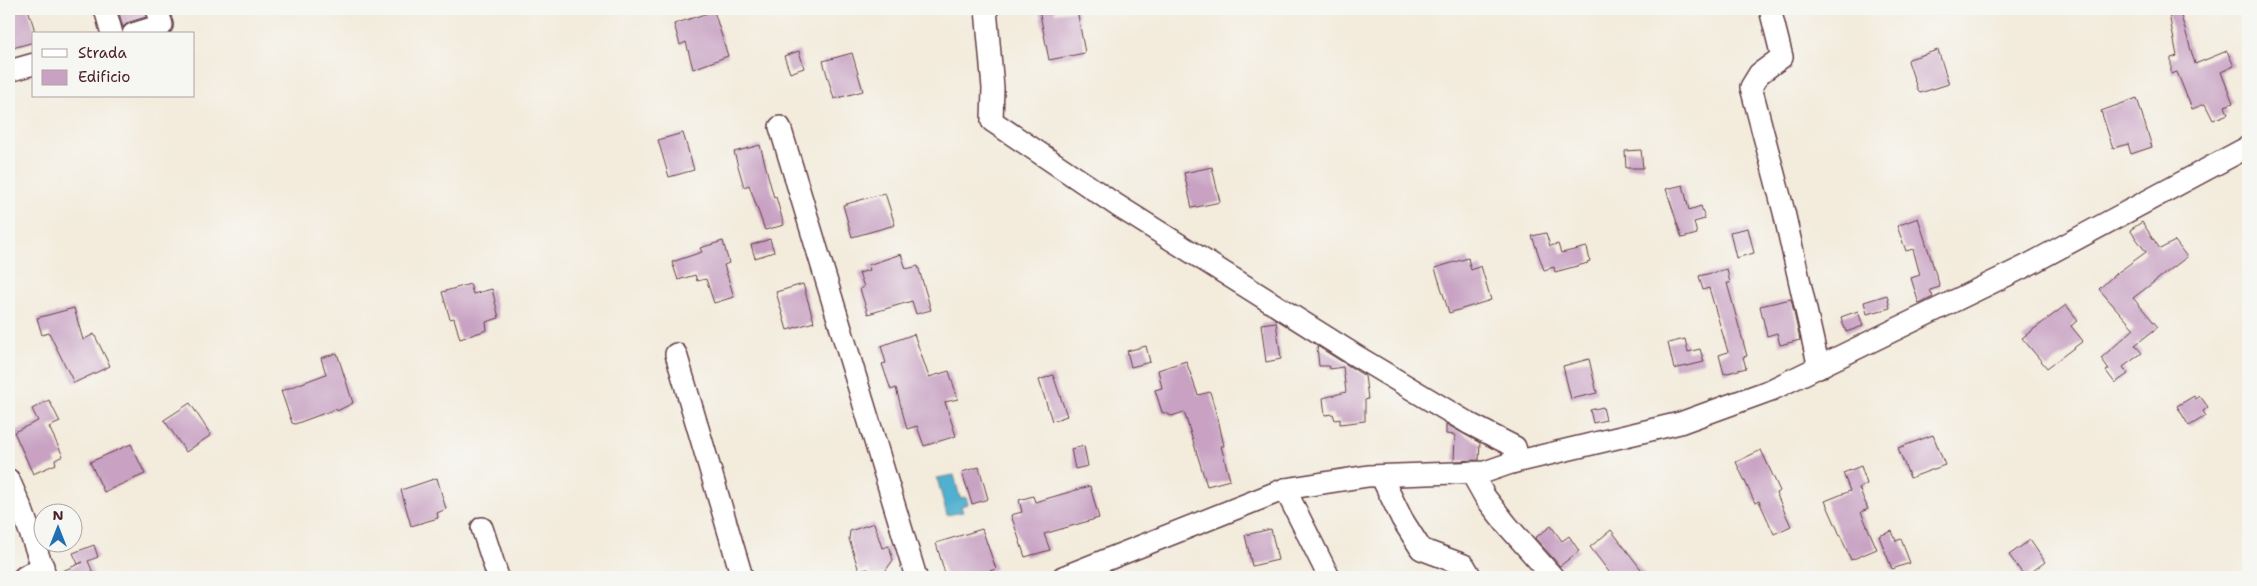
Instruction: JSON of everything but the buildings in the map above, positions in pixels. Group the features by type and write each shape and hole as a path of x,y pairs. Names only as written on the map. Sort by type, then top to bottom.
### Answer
{"street":[{"path":"105,9 111,32"},
{"path":"139,32 162,25 157,9"},
{"path":"986,9 993,88 992,121 1118,206 1346,349 1470,424 1515,447 1517,454 1511,463"},
{"path":"1770,9 1782,57 1759,74 1751,87 1784,212 1819,368"},
{"path":"9,71 32,65"},
{"path":"780,127 916,577"},
{"path":"1063,577 1285,489 1381,476 1485,472 1511,463 1680,423 1770,390 1819,368 2026,266 2248,147"},
{"path":"676,354 742,577"},
{"path":"1471,472 1486,497 1507,525 1553,577"},
{"path":"1381,476 1402,519 1421,549 1464,565 1472,577"},
{"path":"9,480 44,571 24,577"},
{"path":"1285,489 1329,577"},
{"path":"482,528 498,577"}],"water":[{"path":"954,475 960,498 966,497 968,504 961,506 963,512 947,515 937,478"}]}
